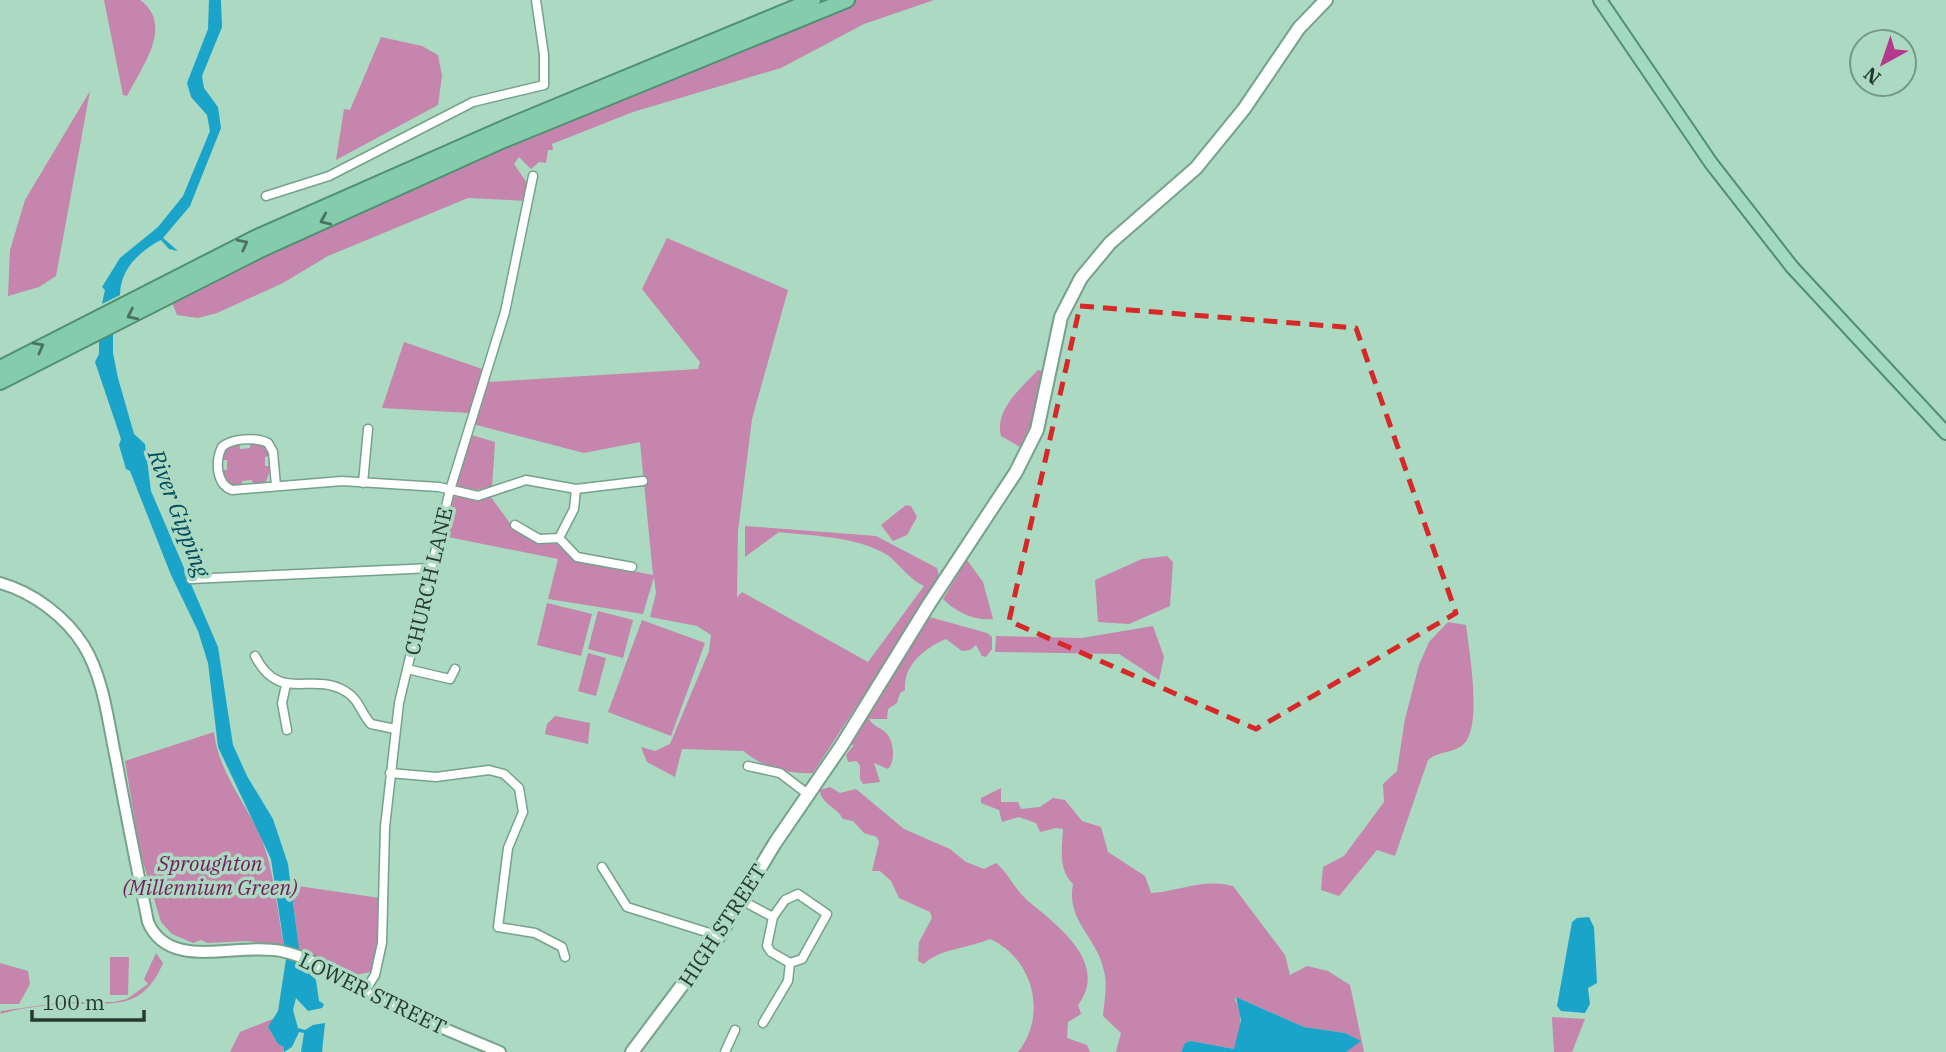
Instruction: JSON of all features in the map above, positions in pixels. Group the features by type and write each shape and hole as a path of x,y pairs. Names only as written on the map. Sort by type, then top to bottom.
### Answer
{"highway":[{"path":"0,368 506,134 813,0"},
{"path":"506,134 847,0"},
{"path":"0,382 79,333"}],"main road":[{"name":"HIGH STREET","path":"632,1052 719,936 775,844 1016,472 1037,430 1061,317 1081,278 1110,243 1196,168 1244,109 1299,29 1326,0"},
{"path":"1600,0 1711,163 1792,267 1946,433"}],"street":[{"path":"266,196 330,176 473,102 544,85 544,55 536,0"},
{"name":"CHURCH LANE","path":"365,991 375,975 382,943 390,773 395,729 407,669 450,490 502,325 533,176"},
{"path":"363,483 368,429"},
{"path":"276,486 272,452 268,443 260,440 233,441 222,447 218,455 219,478 226,488 232,490 276,486 327,481 450,490 482,495 526,480 576,489 643,481"},
{"path":"559,538 574,509 576,489"},
{"path":"515,525 539,539 559,538 577,557 632,567"},
{"path":"191,579 432,568"},
{"name":"LOWER STREET","path":"0,583 13,587 47,607 68,626 84,646 94,668 105,707 148,922 162,941 192,953 233,948 281,951 307,959 365,991 500,1052"},
{"path":"255,656 268,675 286,685 320,684 341,689 356,700 371,724 395,729"},
{"path":"407,669 450,679 455,669"},
{"path":"286,685 282,704 287,730"},
{"path":"748,766 780,773 809,795"},
{"path":"390,773 436,777 489,770 504,774 516,784 524,806 508,848 498,927 541,935 562,947 565,957"},
{"path":"602,867 627,907 719,936"},
{"path":"798,894 826,911 826,921 802,959 790,963 771,953 767,946 773,918 785,900 798,894"},
{"path":"741,900 773,918"},
{"path":"763,1023 788,981 790,963"},
{"path":"725,1052 735,1030"}],"highlighted area":[{"path":"1080,306 1356,328 1456,613 1256,729 1009,621"}],"green space":[{"path":"104,0 140,0 150,10 155,22 152,47 127,96 123,95"},
{"path":"855,0 934,0 864,24 781,68 633,112 552,144 553,150 548,150 546,163 539,162 531,169 519,157 514,164 532,190 528,201 468,198 328,256 283,283 217,313 198,318 177,315 171,300 339,219 596,106"},
{"path":"381,37 422,46 438,55 442,76 438,105 336,160 344,109 350,110"},
{"path":"90,91 56,276 39,287 8,296 10,250 25,200"},
{"path":"667,238 788,290 752,419 738,531 737,597 742,592 868,662 924,586 882,552 831,538 779,532 745,557 745,526 876,536 937,568 939,576 928,596 813,773 795,773 776,768 758,761 744,751 682,749 675,777 647,762 641,747 655,751 670,744 709,651 711,635 697,626 650,617 656,593 654,577 643,614 548,599 558,559 443,536 453,496 476,499 490,496 512,526 556,543 575,560 653,575 640,442 584,453 473,424 488,382 698,369 700,362 642,289"},
{"path":"404,342 485,370 469,413 382,408"},
{"path":"1038,370 1045,372 1035,416 1020,447 1001,436 1002,417 1017,391"},
{"path":"468,434 495,442 492,487 476,490 456,486"},
{"path":"239,443 240,449 250,448 250,443 261,443 269,447 270,456 265,457 265,466 271,466 266,482 253,486 252,480 242,481 242,487 225,483 221,470 227,470 227,460 221,460 226,447"},
{"path":"906,505 911,506 917,517 907,535 893,541 881,525"},
{"path":"1167,556 1173,562 1170,606 1129,624 1098,622 1095,580 1142,559"},
{"path":"967,560 983,582 993,619 966,615 943,599"},
{"path":"547,603 592,614 581,656 537,645"},
{"path":"598,611 633,620 623,658 588,649"},
{"path":"926,616 987,633 992,637 992,649 986,657 982,656 976,645 970,650 962,651 946,639 930,647 916,659 907,673 905,690 900,693 897,703 888,709 887,719 869,719 888,735 893,756 888,769 874,763 880,782 863,784 860,779 860,766 857,761 848,762 846,755 854,745 847,745"},
{"path":"642,620 705,643 671,736 608,712"},
{"path":"1448,622 1466,625 1474,706 1469,736 1459,748 1428,760 1395,856 1377,850 1339,896 1321,890 1323,867 1344,856 1384,802 1383,784 1397,771 1405,719 1419,665 1429,642"},
{"path":"1153,626 1164,657 1159,680 1119,654 995,652 996,636 1082,638"},
{"path":"588,653 606,658 596,696 578,691"},
{"path":"555,716 590,723 588,744 545,734 547,724"},
{"name":"Sproughton (Millennium Green)","path":"214,732 221,761 262,840 273,880 284,946 247,941 207,943 201,940 193,943 172,934 161,922 140,852 125,761"},
{"path":"830,787 840,793 856,789 904,829 950,849 966,862 984,869 996,863 1001,867 1023,897 1066,934 1084,961 1088,975 1086,990 1078,1005 1081,1014 1068,1022 1067,1038 1087,1045 1090,1052 1018,1052 1032,1021 1034,1005 1031,989 1026,973 1017,959 990,939 937,955 924,964 918,961 919,942 932,918 930,912 899,898 891,881 880,871 872,871 879,842 877,837 864,833 853,821 843,819 826,802 820,790"},
{"path":"1001,788 1001,802 1018,802 1021,809 1040,807 1053,798 1065,800 1082,821 1101,827 1108,852 1145,876 1151,893 1212,883 1233,886 1285,955 1290,975 1307,966 1328,971 1350,985 1364,1052 1346,1052 1360,1041 1345,1033 1304,1027 1236,997 1240,1024 1234,1049 1191,1041 1185,1043 1181,1052 1116,1052 1121,1033 1103,1016 1106,988 1104,971 1074,909 1073,884 1065,872 1062,859 1063,829 1040,832 1036,823 1019,817 1002,822 999,810 981,803 981,798"},
{"path":"291,885 380,898 379,950 371,972 354,975 299,950"},
{"path":"156,953 163,963 155,979 145,990 124,1002 41,1006 0,1014 1,1011 64,1002 114,1002 127,999 148,984 144,979"},
{"path":"110,957 129,957 128,995 110,995"},
{"path":"0,963 28,971 30,984 19,1004 0,1004"},
{"path":"1552,1017 1585,1019 1572,1052 1554,1052"},
{"path":"275,1018 268,1027 278,1044 284,1047 284,1052 230,1052 240,1032"}],"water":[{"path":"209,0 221,0 222,27 202,76 204,88 218,107 221,128 190,206 163,238 178,251 169,249 161,240 145,250 132,262 123,277 120,295 102,304 105,290 102,287 120,258 158,227 183,196 210,131 207,115 191,97 187,83 208,29"},
{"path":"113,329 113,353 118,378 134,434 145,444 151,491 218,647 233,745 247,776 273,819 288,864 301,964 316,980 319,1001 324,1004 322,1008 308,1011 296,998 293,1010 298,1028 305,1030 325,1023 322,1052 301,1052 304,1033 299,1032 292,1047 284,1052 284,1047 278,1044 268,1027 278,1011 286,959 271,859 218,747 208,663 198,631 171,575 130,471 126,469 119,445 121,439 95,362 99,354 99,336"},
{"path":"1589,917 1594,927 1597,983 1588,988 1590,1004 1585,1013 1561,1011 1557,1006 1572,922 1577,918"},
{"path":"1236,997 1304,1027 1345,1033 1361,1041 1346,1052 1181,1052 1185,1043 1191,1041 1234,1049 1241,1020"}],"water label":[{"name":"River Gipping","path":"180,513"}]}
